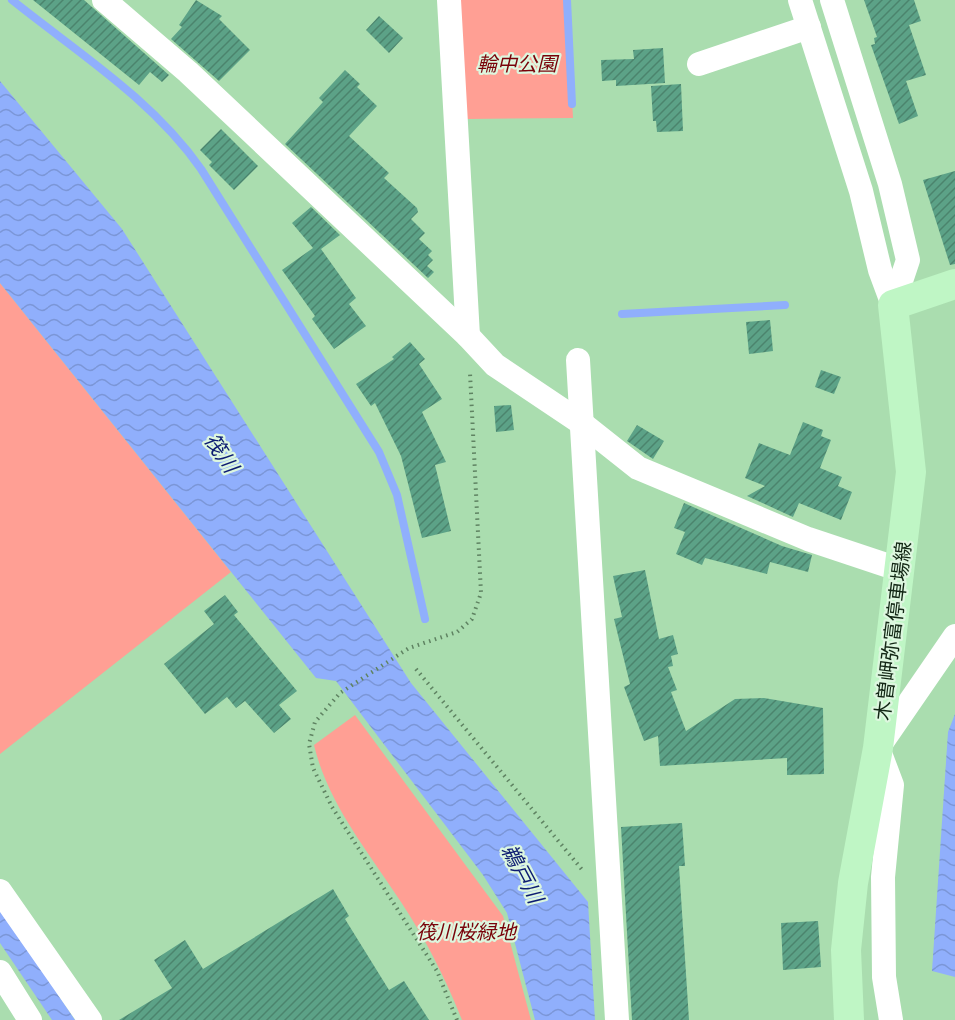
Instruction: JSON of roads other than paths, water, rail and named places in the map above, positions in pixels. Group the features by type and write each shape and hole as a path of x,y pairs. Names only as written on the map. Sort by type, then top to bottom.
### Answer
{"main road":[{"path":"893,305 955,284"},
{"name":"木曽岬弥富停車場線","path":"849,1020 846,950 853,883 878,748 911,472 893,305"}],"street":[{"path":"104,0 188,72 468,336 495,365 580,422 638,468 808,539 901,570"},
{"path":"449,0 468,336"},
{"path":"800,0 861,190 880,270 893,305"},
{"path":"832,0 890,184 908,260 893,305"},
{"path":"699,64 809,27"},
{"path":"578,360 617,1020"},
{"path":"891,1020 885,977 883,877 892,785 878,748 955,636"},
{"path":"0,891 90,1020"},
{"path":"0,972 30,1020"}],"water":[{"path":"0,81 122,229 411,683 588,902 595,1020 535,1020 507,913 483,875 336,681 316,678 0,283"},
{"path":"955,714 955,977 932,971 948,732"},
{"path":"0,907 75,1020 52,1020 0,943"}],"waterway":[{"path":"12,0 137,99 182,144 201,169 379,452 397,495 425,619"},
{"path":"567,0 572,104"},
{"path":"622,314 785,305"}],"park label":[{"name":"輪中公園","path":"517,64"},
{"name":"筏川桜緑地","path":"466,932"}],"water label":[{"name":"筏川","path":"221,453"},
{"name":"鵜戸川","path":"522,874"}]}
